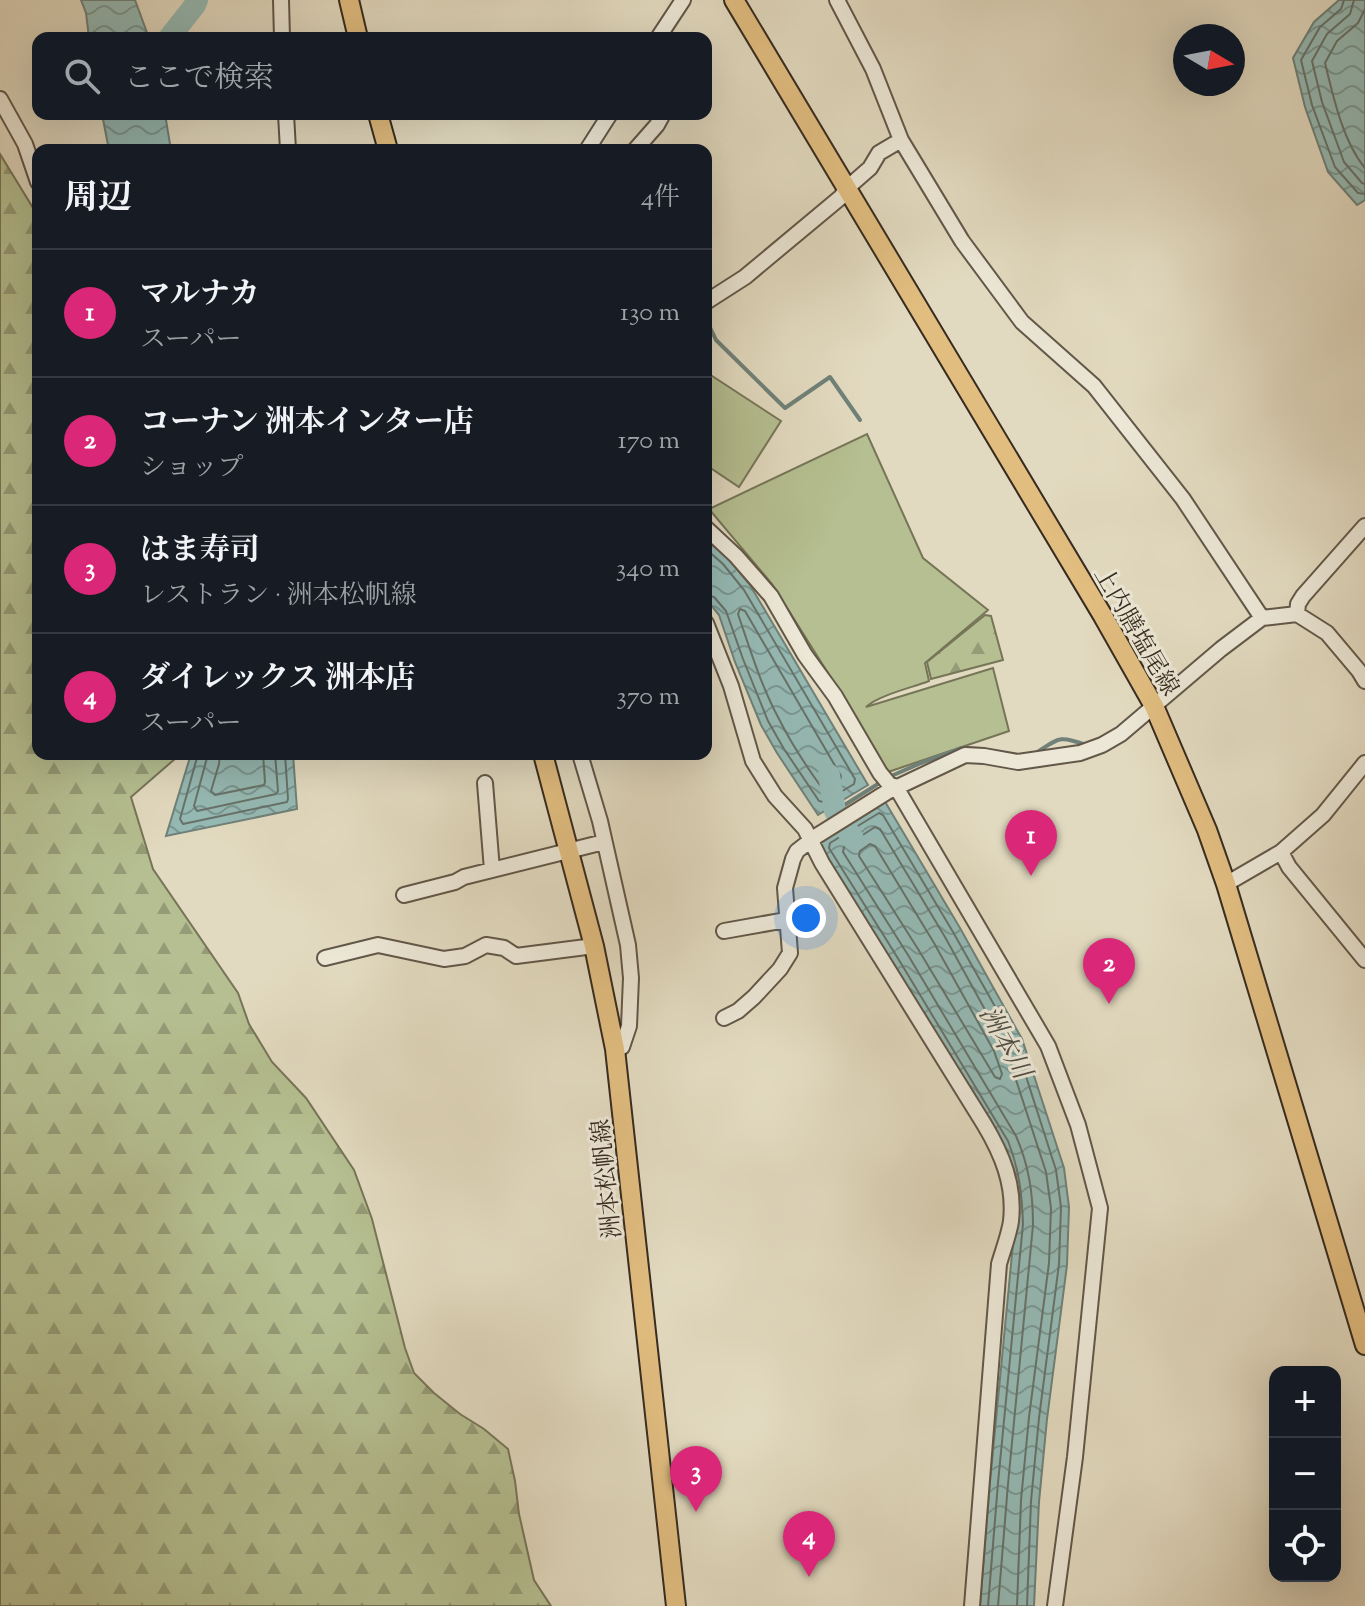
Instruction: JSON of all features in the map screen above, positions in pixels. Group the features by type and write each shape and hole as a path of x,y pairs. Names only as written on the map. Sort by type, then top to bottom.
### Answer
{"main road":[{"path":"349,0 357,32"},
{"name":"上内膳塩尾線","path":"734,0 1154,706 1207,830 1226,884 1365,1345"},
{"path":"380,120 386,144"},
{"name":"洲本松帆線","path":"545,760 594,946 615,1049 676,1606"}],"street":[{"path":"281,0 282,32"},
{"path":"662,32 683,0"},
{"path":"837,0 873,69 901,140 962,241 1022,322 1094,386 1183,499 1262,618"},
{"path":"0,99 25,144 32,164"},
{"path":"286,120 288,144"},
{"path":"591,144 606,120"},
{"path":"640,144 660,120"},
{"path":"712,298 745,277 841,197 870,168 879,153 901,140"},
{"path":"1297,614 1303,596 1365,526"},
{"path":"712,534 771,596 805,655 835,696 1048,1046 1078,1125 1100,1208 1075,1457 1055,1606"},
{"path":"724,1018 754,997 790,953 785,888 797,851 888,784 965,755 1018,762 1080,753 1102,745 1121,734 1262,618 1297,614 1327,633 1365,681"},
{"path":"712,638 731,686 753,761 775,796 813,839 822,863 990,1134 1005,1165 1009,1180 1011,1222 999,1264 972,1606"},
{"path":"582,760 600,821 628,945 631,978 629,1026 622,1047 615,1049"},
{"path":"1226,884 1281,852 1323,815 1365,763"},
{"path":"485,783 492,870"},
{"path":"404,895 604,842"},
{"path":"1281,852 1289,867 1365,960"},
{"path":"724,931 786,920"},
{"path":"325,958 378,945 444,959 465,956 486,945 504,948 516,956 594,946"}],"green space":[{"path":"0,154 32,206 32,760 174,760 131,797 153,869 238,993 249,1024 272,1062 306,1098 354,1170 372,1219 414,1373 434,1393 508,1449 534,1580 551,1606 0,1606"},
{"path":"712,376 781,421 739,487 712,469"},
{"path":"867,434 923,558 988,610 925,663 929,681 887,695 866,707 993,668 1009,731 888,772 772,584 712,513 712,508"},
{"path":"985,615 991,616 1003,660 931,679 927,662"}],"water":[{"path":"81,0 135,0 147,32 88,32"},
{"path":"1339,0 1365,0 1365,200 1357,205 1328,172 1305,107 1293,58 1314,22"},
{"path":"103,120 166,120 170,144 108,144"},
{"path":"712,544 750,585 868,785 818,815 761,725 719,615 712,606"},
{"path":"189,760 293,760 297,809 166,836"},
{"path":"884,800 1022,1039 1064,1168 1069,1207 1067,1265 1047,1419 1034,1606 980,1606 1015,1223 1014,1188 816,843"}],"waterway":[{"path":"174,32 197,0"},
{"path":"712,332 716,340 785,408 830,377 860,420"},
{"path":"1036,753 1060,740 1086,745"},
{"path":"835,811 889,777 921,763 962,748 981,749"},
{"name":"洲本川","path":"829,775 835,811 853,839"}],"place":[{"name":"マルナカ","path":"1031,876"},
{"name":"コーナン 洲本インター店","path":"1109,1004"},
{"name":"はま寿司","path":"696,1512"},
{"name":"ダイレックス 洲本店","path":"809,1577"}]}
